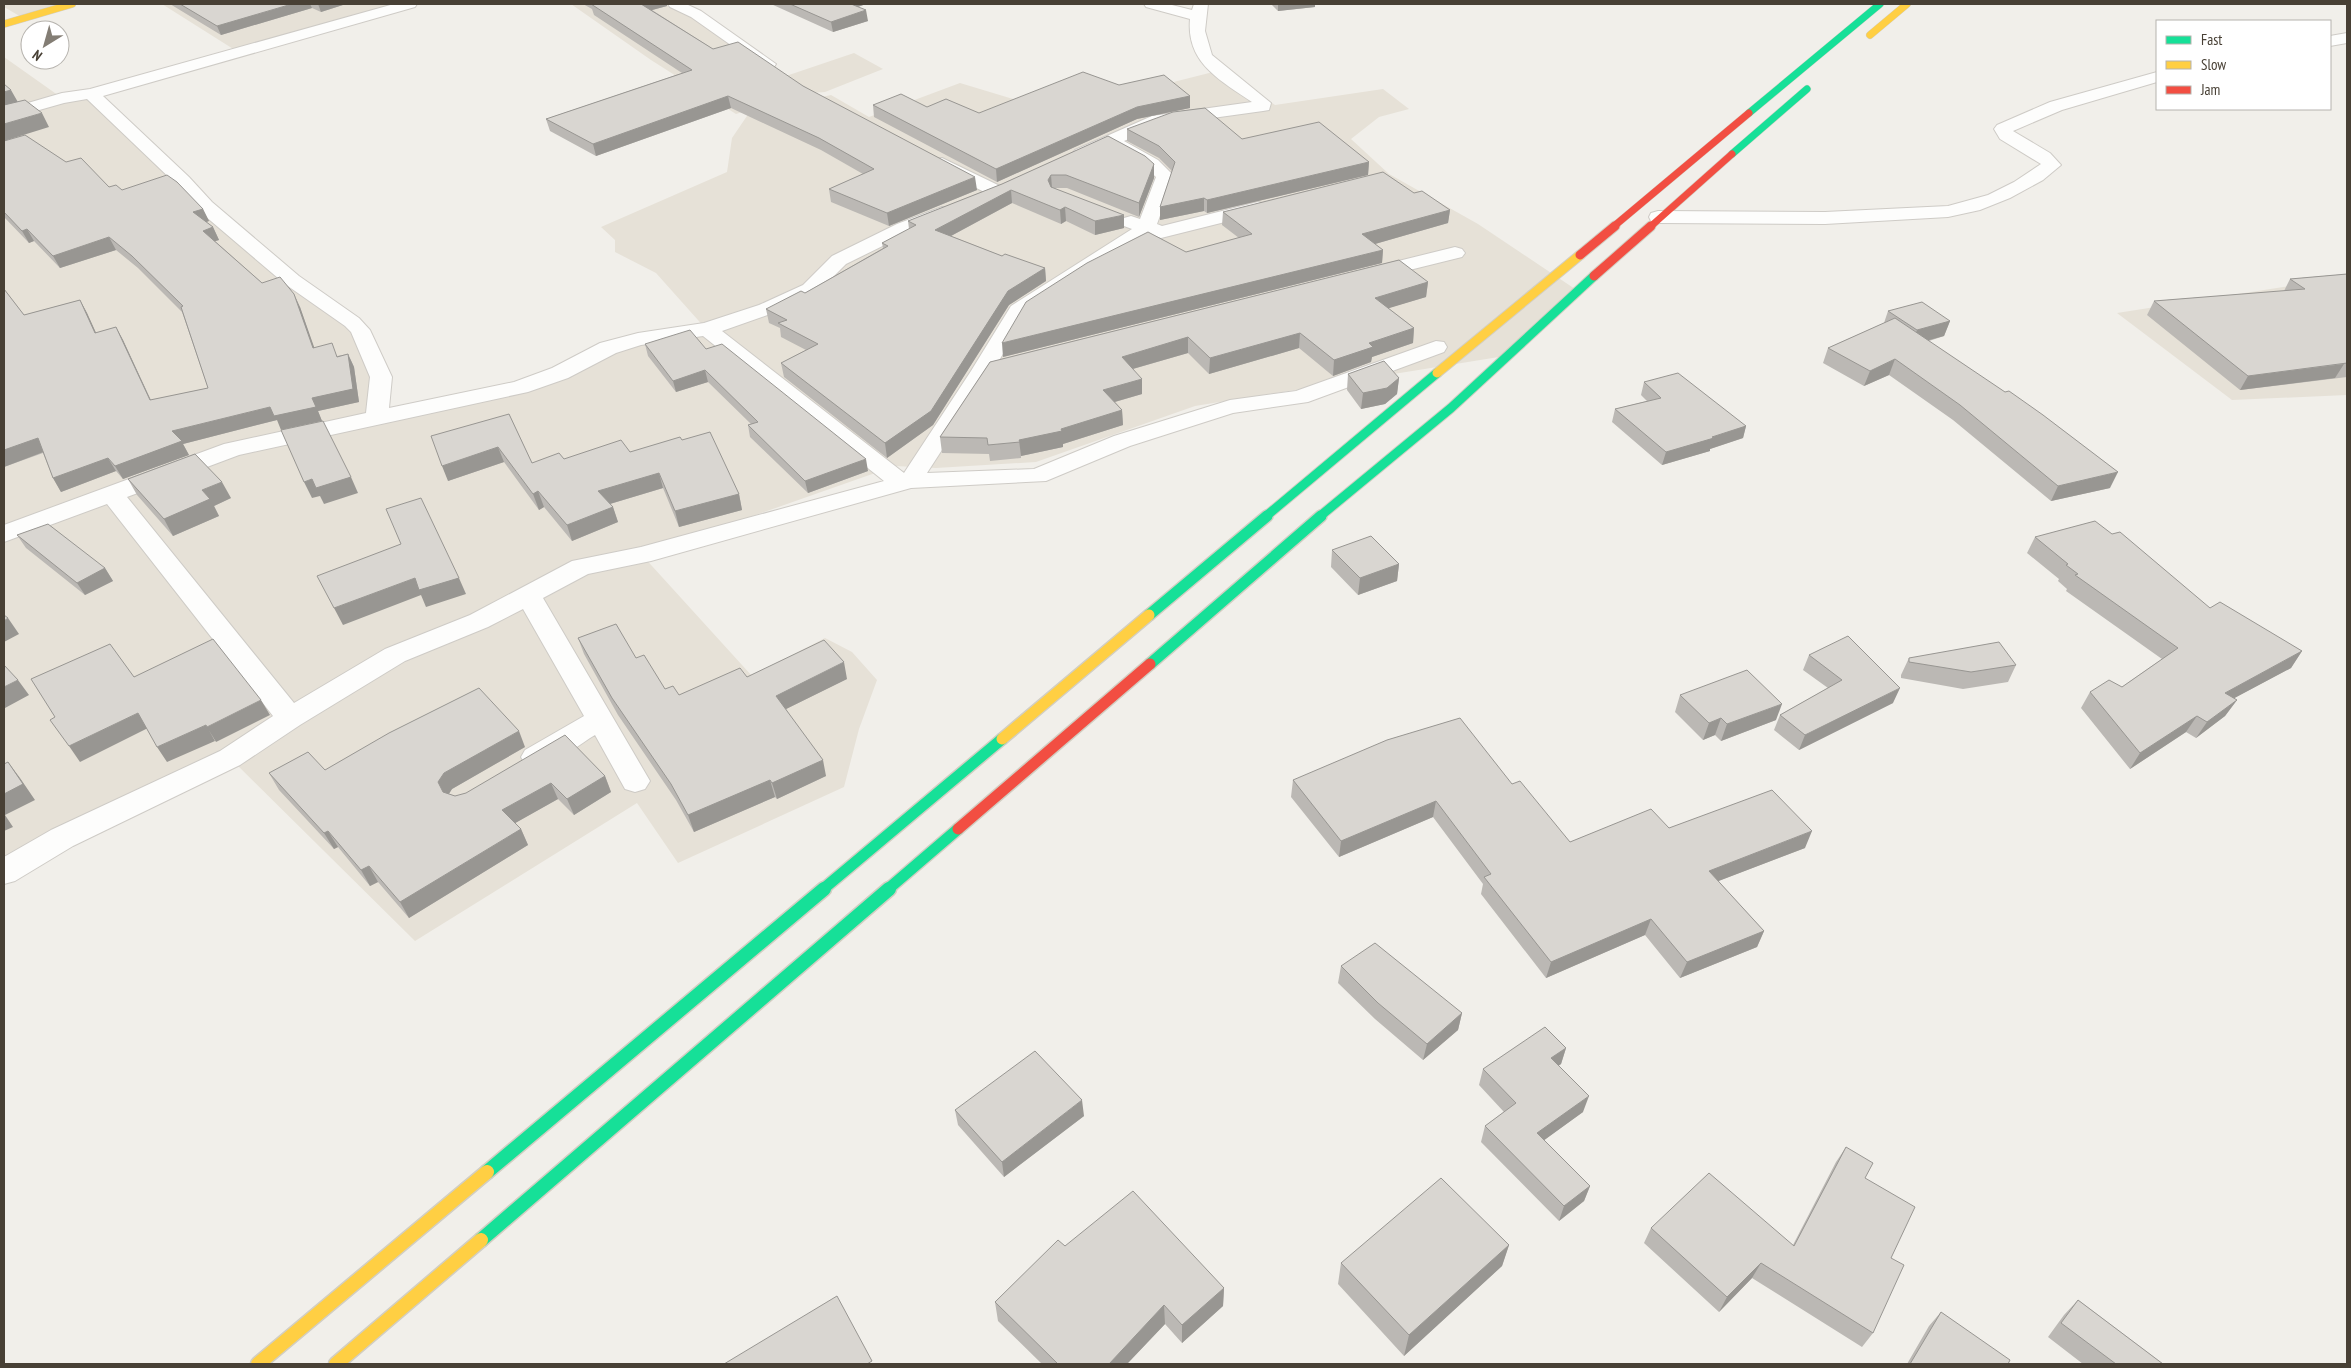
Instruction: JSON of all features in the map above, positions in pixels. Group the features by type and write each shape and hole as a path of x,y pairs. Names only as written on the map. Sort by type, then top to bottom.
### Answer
{"main road":[{"path":"4,24 72,4"},
{"path":"258,1364 1291,495 1880,4"},
{"path":"1862,43 1907,4"},
{"path":"336,1364 1369,474 1451,408 1658,217 1816,81"}],"street":[{"path":"4,115 62,98 91,94 410,4"},
{"path":"675,4 696,14 778,71"},
{"path":"1060,163 1144,125 1172,117 1263,106 1263,103 1205,58 1199,42 1199,10 1151,4"},
{"path":"2331,41 2347,38"},
{"path":"1658,217 1748,219 1930,214 1986,202 2030,182 2052,164 2044,157 2006,135 2003,129 2056,106 2156,77"},
{"path":"91,94 183,181 212,212 292,280 352,322 360,330 381,377 377,417"},
{"path":"906,482 982,371 1018,310 1146,228 1165,176 1152,164 1110,141"},
{"path":"928,155 1004,188 978,199"},
{"path":"1111,214 1153,231 1167,230 1280,203"},
{"path":"4,534 232,449 520,387 560,373 608,348 638,340 707,329 739,320 810,289 839,260 904,228 959,206"},
{"path":"1349,279 1455,253"},
{"path":"707,329 906,482"},
{"path":"4,872 62,838 230,758 290,718 395,655 479,621 581,567 642,555 906,482 1038,476 1122,440 1230,407 1300,397 1436,347"},
{"path":"982,371 1011,364"},
{"path":"112,494 290,718"},
{"path":"529,596 634,781"},
{"path":"514,769 600,720"}],"shaded area":[{"path":"4,4 72,4 23,18 4,7"},
{"path":"162,4 410,4 238,52"},
{"path":"571,4 678,4 786,76 854,53 883,69 825,92 799,94 736,114 651,60"},
{"path":"4,57 62,98 91,94 183,181 352,322 381,377 377,417 520,387 608,348 706,329 656,273 615,252 615,240 601,227 727,172 732,138 749,113 831,95 869,117 960,83 1023,102 1122,95 1225,69 1275,105 1383,89 1409,109 1379,117 1351,139 1389,174 1478,224 1575,289 1505,356 1195,406 1036,462 936,468 895,466 642,555 752,676 825,638 852,652 877,680 859,729 844,787 678,863 637,803 415,941 230,758 62,838 4,872"},
{"path":"2347,277 2347,395 2232,400 2117,313"}],"building":[{"path":"180,4 292,4 217,26"},
{"path":"591,4 641,4 713,49 738,42 803,86 975,177 887,213 829,189 874,169 819,138 728,96 593,144 546,119 692,70"},
{"path":"790,4 851,4 866,10 831,22"},
{"path":"1083,72 1119,85 1164,75 1190,96 1137,107 996,169 873,105 901,94 927,107 946,99 979,113"},
{"path":"4,84 11,90 4,92"},
{"path":"25,100 42,113 4,124 4,105"},
{"path":"1205,108 1242,139 1319,122 1369,162 1207,200 1204,198 1160,207 1175,162 1159,146 1127,129 1173,112"},
{"path":"25,135 66,162 81,158 109,187 116,185 122,190 167,175 177,182 203,209 193,212 213,227 203,231 262,283 280,277 294,294 313,348 332,343 337,357 348,354 353,389 312,398 316,407 274,416 270,407 172,431 182,441 115,466 108,458 53,478 38,438 4,450 4,289 24,315 80,300 95,333 116,327 150,400 208,388 181,307 183,306 132,256 109,237 53,256 27,229 22,231 4,212 4,141"},
{"path":"1108,136 1145,156 1154,164 1139,203 1066,175 1051,175 1048,180 1051,187 1124,215 1095,221 1065,207 1060,210 1011,190 935,230 1002,256 1005,254 1045,268 1008,291 931,411 885,443 781,363 818,344 778,323 787,320 766,309 801,291 805,293 888,246 882,243 916,225 908,221 1002,184"},
{"path":"1383,172 1414,193 1422,191 1450,210 1362,234 1383,250 1002,343 1026,302 1087,263 1148,232 1186,252 1252,234 1223,212"},
{"path":"1399,260 1428,282 1375,298 1414,328 1369,343 1373,347 1334,360 1300,333 1210,358 1188,337 1122,357 1142,379 1103,390 1122,410 1061,429 1062,431 1019,440 1020,442 988,445 987,438 940,437 990,362"},
{"path":"2347,274 2347,363 2248,376 2154,301 2305,289 2290,279"},
{"path":"1922,302 1950,321 1917,330 1888,311"},
{"path":"1895,318 2005,392 2009,391 2118,472 2058,486 1960,405 1895,359 1870,371 1828,348"},
{"path":"690,330 706,349 722,344 866,459 805,481 748,425 758,422 705,370 673,381 645,344"},
{"path":"1384,361 1399,378 1387,388 1363,393 1348,374"},
{"path":"1678,373 1746,426 1712,437 1714,438 1666,452 1615,409 1661,398 1644,382"},
{"path":"509,414 532,463 559,453 564,459 621,440 630,452 680,437 682,440 710,432 739,494 675,511 659,473 598,491 613,507 567,525 538,491 533,494 498,447 442,466 431,436"},
{"path":"323,421 351,477 316,488 312,479 304,482 281,430"},
{"path":"195,454 222,482 202,490 210,499 164,519 128,479"},
{"path":"421,498 459,578 419,590 415,578 334,608 317,576 401,544 386,509"},
{"path":"2095,521 2112,534 2120,532 2210,608 2220,602 2302,651 2225,693 2237,700 2207,722 2197,716 2140,753 2090,692 2109,680 2122,687 2178,648 2075,575 2078,574 2035,537"},
{"path":"48,524 105,568 77,583 17,535"},
{"path":"1371,536 1399,564 1360,578 1332,550"},
{"path":"616,624 636,658 644,655 665,689 673,686 679,695 740,668 747,677 824,640 844,662 776,696 823,760 772,783 770,780 688,815 671,784 612,698 578,638"},
{"path":"1848,636 1900,688 1805,735 1780,715 1842,680 1809,655"},
{"path":"213,639 261,700 207,727 206,725 157,747 138,713 69,746 50,720 55,717 31,679 110,644 134,677"},
{"path":"1999,642 2016,665 1971,672 1909,662 1909,658"},
{"path":"4,665 18,680 4,687"},
{"path":"1747,670 1782,704 1727,724 1721,718 1709,723 1680,695"},
{"path":"479,688 519,731 444,773 438,782 443,792 455,796 466,793 565,735 605,776 567,799 551,783 502,810 521,829 400,902 369,866 361,870 328,831 324,833 269,773 308,752 325,770 389,733"},
{"path":"1460,718 1512,784 1520,781 1570,842 1651,809 1669,828 1772,790 1812,831 1709,871 1764,931 1687,962 1651,919 1551,962 1484,877 1491,874 1436,801 1341,841 1293,780 1387,740"},
{"path":"8,762 23,784 4,794 4,764"},
{"path":"1375,943 1462,1013 1427,1044 1378,1003 1341,966"},
{"path":"1545,1027 1566,1048 1551,1058 1589,1096 1537,1133 1590,1186 1564,1206 1485,1126 1516,1103 1483,1069"},
{"path":"1035,1051 1082,1100 1002,1162 955,1110"},
{"path":"1846,1147 1873,1163 1865,1178 1915,1207 1891,1258 1904,1265 1873,1333 1761,1263 1727,1297 1651,1228 1709,1173 1794,1246"},
{"path":"1441,1178 1509,1245 1409,1335 1341,1263"},
{"path":"1133,1191 1224,1288 1182,1325 1164,1305 1109,1364 1058,1364 995,1302 1058,1240 1065,1246"},
{"path":"837,1296 872,1361 867,1364 724,1364"},
{"path":"2078,1300 2163,1364 2116,1364 2061,1323"},
{"path":"1941,1312 2010,1360 2008,1364 1910,1364"}],"traffic: fast":[{"path":"1749,113 1880,4"},
{"path":"1732,154 1807,89"},
{"path":"1150,664 1369,474 1451,408 1594,276"},
{"path":"1149,615 1437,373"},
{"path":"487,1172 1002,739"},
{"path":"481,1240 958,829"}],"traffic: slow":[{"path":"4,24 72,4"},
{"path":"1870,35 1907,4"},
{"path":"1437,373 1580,255"},
{"path":"1002,739 1149,615"},
{"path":"258,1364 487,1172"},
{"path":"336,1364 481,1240"}],"traffic: jam":[{"path":"1580,255 1749,113"},
{"path":"1594,276 1732,154"},
{"path":"958,829 1150,664"}]}
